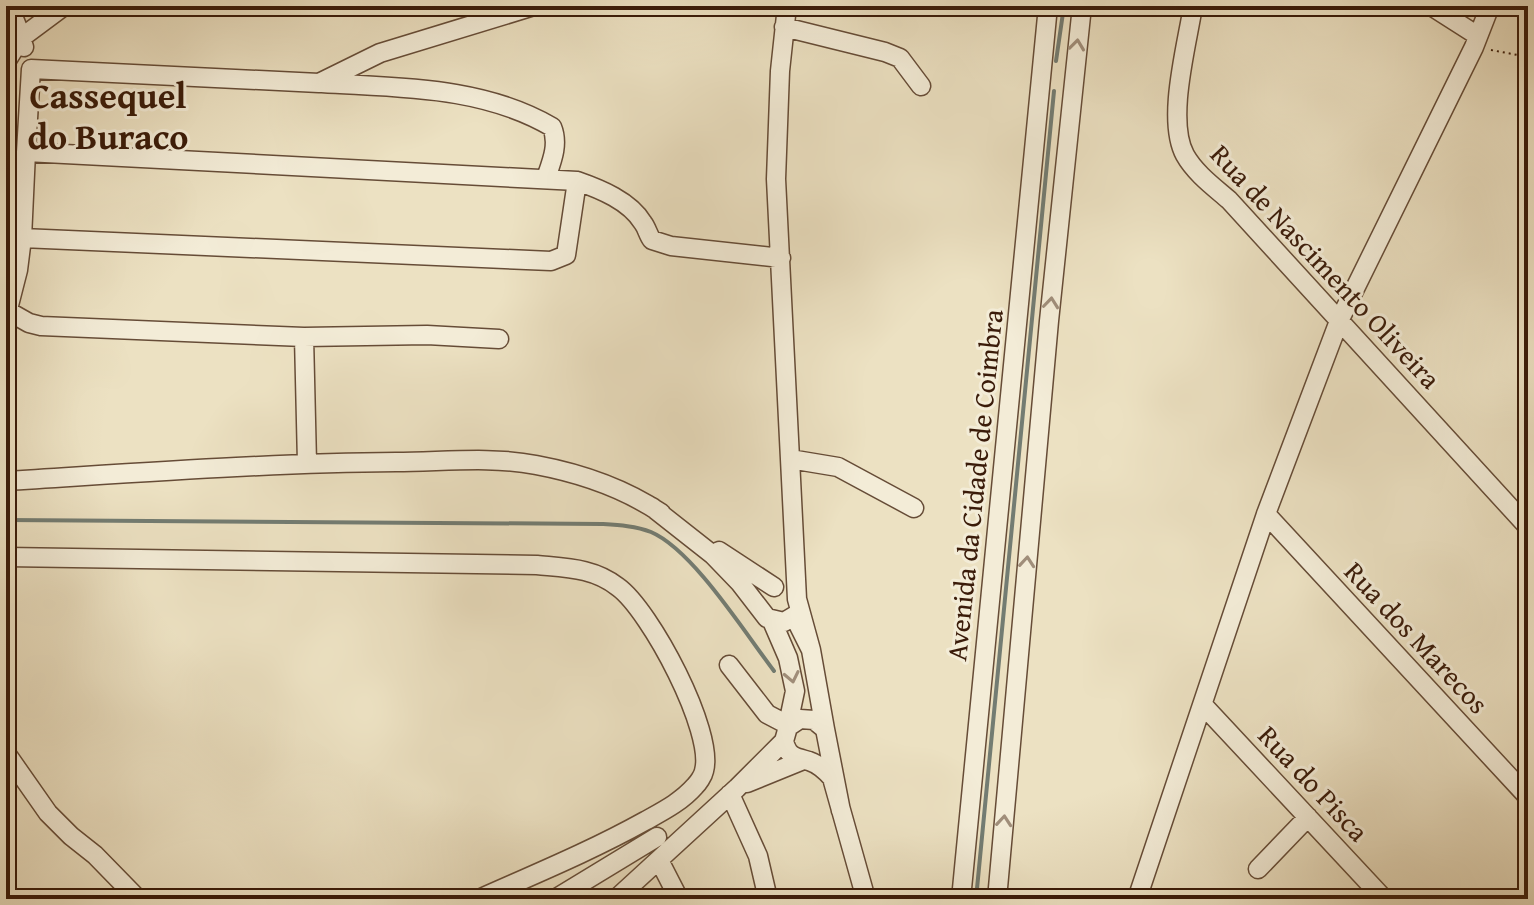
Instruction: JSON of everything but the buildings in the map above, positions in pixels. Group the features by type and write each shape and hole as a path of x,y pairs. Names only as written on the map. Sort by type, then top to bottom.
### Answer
{"street":[{"path":"9,6 31,69 22,238 7,313 41,326 304,337 427,335 499,339"},
{"path":"6,62 15,29 64,6"},
{"path":"319,83 380,53 534,6"},
{"path":"785,591 793,547 776,179 777,125 787,6"},
{"name":"Avenida da Cidade de Coimbra","path":"961,899 1048,6"},
{"name":"Avenida da Cidade de Coimbra","path":"997,899 1082,6"},
{"name":"Rua de Nascimento Oliveira","path":"1193,6 1178,98 1178,128 1183,152 1528,527"},
{"path":"1431,6 1476,41"},
{"path":"1137,899 1266,514 1339,321 1476,41 1490,6"},
{"path":"784,27 900,58 921,86"},
{"path":"31,69 438,91 494,101 552,127 555,141 546,178"},
{"path":"1041,77 1073,78"},
{"path":"26,152 577,181 622,203 643,222 652,240 671,246 781,258"},
{"path":"22,238 551,261 566,255 577,181"},
{"path":"304,337 307,463"},
{"path":"790,459 838,467 914,508"},
{"path":"6,481 307,463 502,461 535,464 580,476 652,507 785,591 811,650 841,811"},
{"path":"652,507 713,555 768,618 784,622 794,616 811,650"},
{"name":"Rua dos Marecos","path":"1266,514 1528,797"},
{"path":"6,557 537,565 582,569 603,576 620,588 636,603 662,643 689,700 704,752 704,771 697,784 681,800 607,842 479,899"},
{"path":"785,591 762,598 768,618 788,658 795,691 786,733"},
{"path":"729,665 767,714 780,723 786,733 790,754 832,778 866,899"},
{"name":"Rua do Pisca","path":"1203,705 1384,899"},
{"path":"616,899 734,791 788,727 800,719 814,720 826,732 825,749 815,759 734,791"},
{"path":"6,753 48,813 138,899"},
{"path":"734,791 758,856 768,899"},
{"path":"1258,869 1308,817"},
{"path":"555,899 657,837"},
{"path":"659,860 679,899"}],"path":[{"path":"1476,41 1528,57"}],"waterway":[{"path":"1056,61 1064,6"},
{"path":"976,899 1054,91"},
{"path":"6,520 602,524 633,527 651,532 684,556 717,594 774,671"}],"district":[{"name":"Cassequel do Buraco","path":"108,114"}]}
